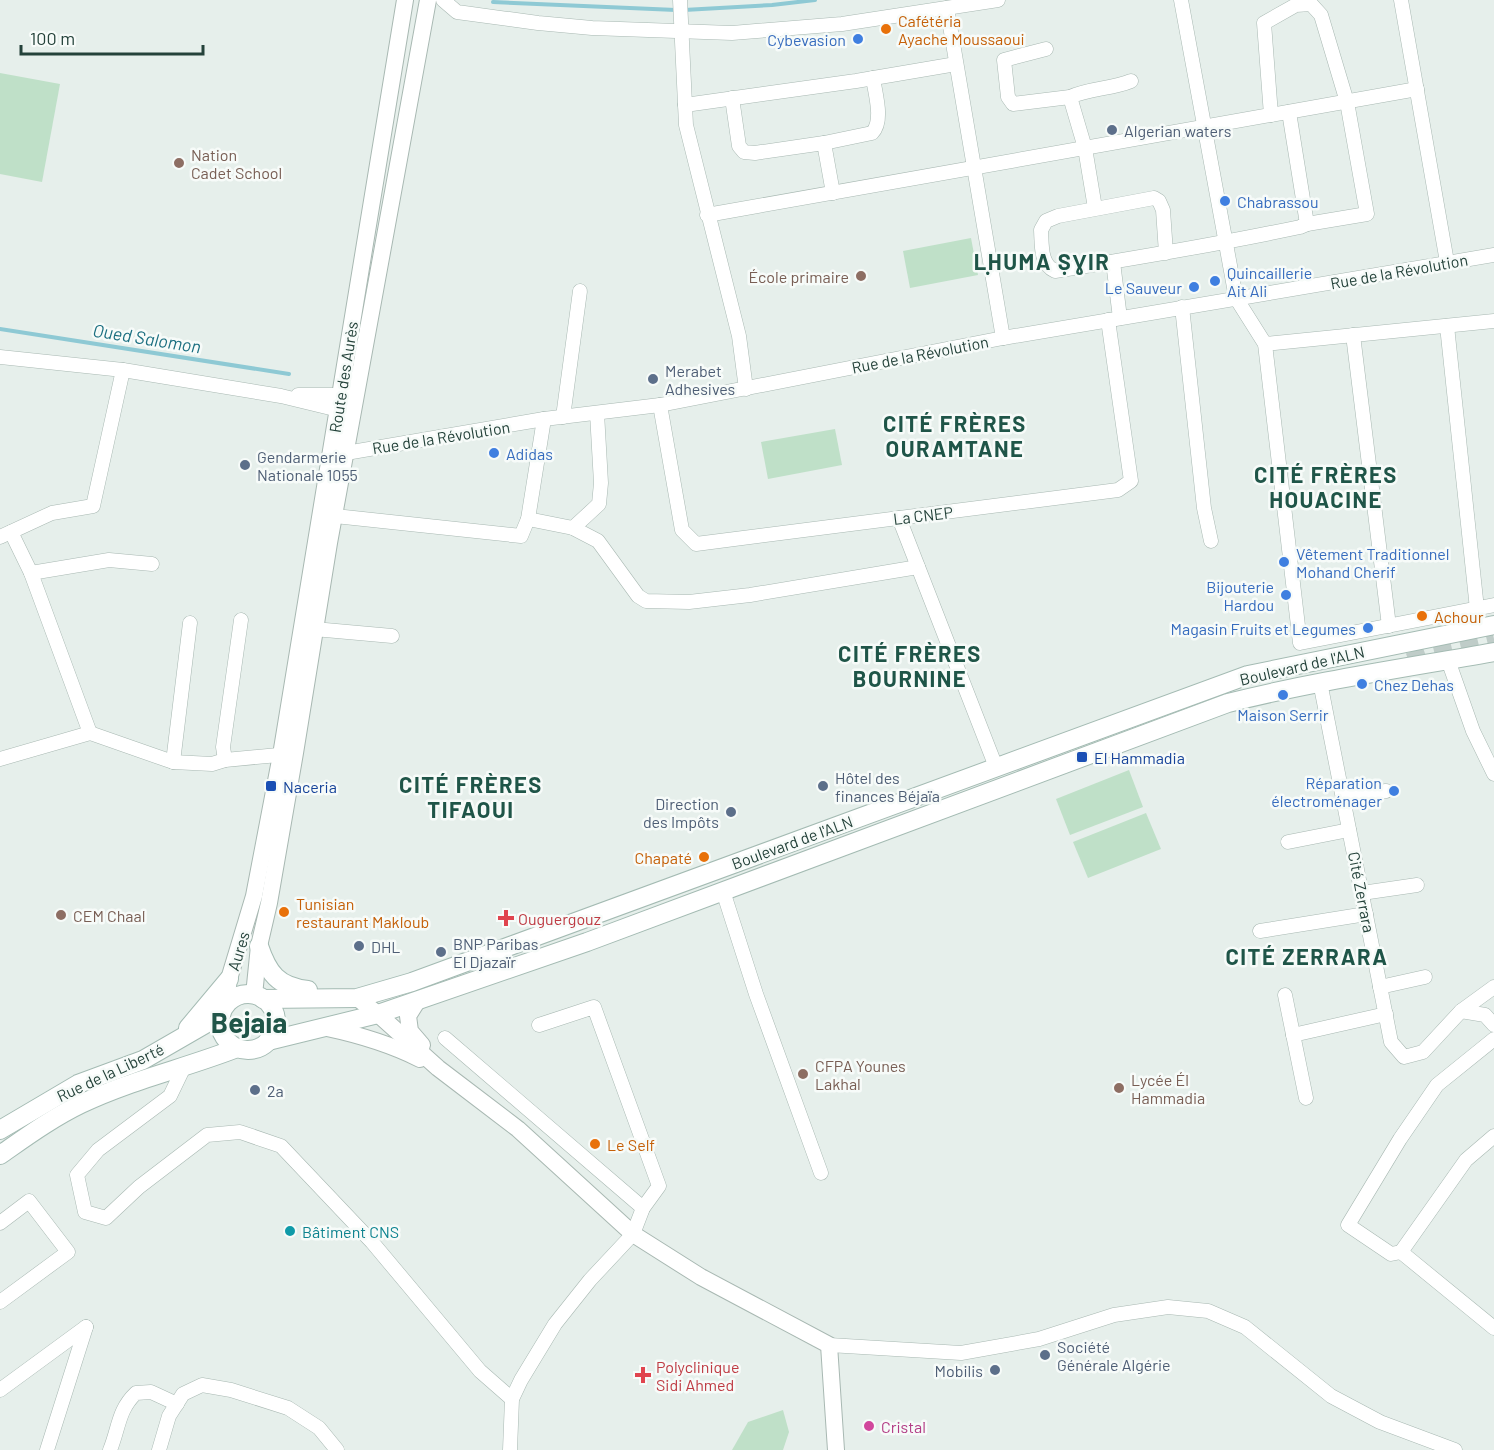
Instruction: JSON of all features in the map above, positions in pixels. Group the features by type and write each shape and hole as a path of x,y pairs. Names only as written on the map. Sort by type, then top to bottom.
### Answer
{"main road":[{"name":"Boulevard de l'ALN","path":"258,997 357,998 411,982 1248,675 1494,626"},
{"name":"Boulevard de l'ALN","path":"268,1041 378,1014 587,942 1228,703 1281,689 1494,652"},
{"path":"258,946 269,969 288,987 357,998"},
{"path":"175,1042 229,980"},
{"path":"238,996 258,997 270,1005 274,1014 276,1023 273,1033 268,1041 254,1050 237,1048 230,1044 221,1031 223,1011 238,996"},
{"name":"Rue de la Liberté","path":"0,1130 78,1084 143,1060 223,1011"},
{"path":"0,1155 45,1124 81,1104 122,1087 237,1048"}],"street":[{"name":"Route des Aurès","path":"288,754 346,404 405,0"},
{"name":"Route des Aurès","path":"288,754 314,629 346,453 346,404 428,0"},
{"path":"443,0 457,12 526,21 592,28 732,33 842,24 998,0"},
{"path":"680,0 686,125 739,336 746,389"},
{"path":"1181,0 1236,298 1265,344 1302,664"},
{"path":"1401,0 1448,262"},
{"path":"1166,253 1163,210 1159,201 1154,198 1095,208 1046,221 1041,230 1044,261 1047,267 1055,271 1113,261 1166,253 1226,243 1307,224 1367,214 1347,102 1321,15 1311,4 1296,5 1264,23 1271,116"},
{"path":"947,8 1004,338"},
{"path":"1046,49 1004,60 1008,97 1012,104 1070,97 1116,87 1131,81"},
{"path":"685,105 956,64"},
{"path":"732,99 739,146 744,152 755,153 824,143 872,133 876,128 878,121 873,78"},
{"path":"707,215 1417,89"},
{"path":"1070,97 1085,148 1095,208"},
{"path":"1289,112 1307,224"},
{"path":"824,143 834,193"},
{"name":"Rue de la Révolution","path":"346,453 544,419 660,405 1004,338 1494,255"},
{"path":"1113,261 1114,319"},
{"path":"563,417 580,291"},
{"path":"1182,308 1204,508 1211,541"},
{"name":"La CNEP","path":"660,405 682,530 696,543 1118,490 1131,481 1114,319"},
{"path":"1265,344 1494,321"},
{"path":"1447,326 1476,609"},
{"path":"1353,335 1389,626"},
{"path":"0,357 123,369 275,395 346,404"},
{"path":"90,733 32,573 5,534 52,513 93,506 123,369"},
{"path":"573,528 599,504 601,483 597,413"},
{"path":"334,516 520,536 528,519 544,419"},
{"path":"899,518 996,767"},
{"path":"528,519 573,528 598,542 638,596 646,601 689,602 750,595 918,567"},
{"path":"32,573 109,560 152,564"},
{"path":"1300,643 1494,605"},
{"path":"225,760 223,747 241,620"},
{"path":"173,762 190,623"},
{"path":"314,629 392,636"},
{"path":"1448,660 1473,731 1494,774"},
{"name":"Cité Zerrara","path":"1320,682 1391,1042 1404,1057 1423,1052 1461,1011"},
{"path":"0,759 90,733 173,762 212,764 225,760 288,754"},
{"name":"Aures","path":"258,997 258,946 269,903 288,754"},
{"name":"Aures","path":"223,1011 229,980 254,896 288,754"},
{"path":"1343,798 1386,791"},
{"path":"1288,842 1349,830"},
{"path":"1362,893 1417,885"},
{"path":"723,891 756,994 821,1173"},
{"path":"1260,931 1366,914"},
{"path":"1380,987 1425,977"},
{"path":"1461,1011 1494,987"},
{"path":"1285,995 1306,1098"},
{"path":"357,998 438,1068 518,1129 633,1234 701,1277 829,1344 961,1353 1040,1339 1114,1314 1168,1307 1208,1311 1245,1327 1331,1396 1380,1422 1455,1450"},
{"path":"418,1000 408,1016 410,1031 438,1068"},
{"path":"510,1450 512,1399 521,1380 555,1324 590,1280 633,1234 643,1208 659,1186 594,1007 539,1025"},
{"path":"1461,1011 1485,1015 1494,1025"},
{"path":"1293,1035 1386,1014"},
{"path":"327,1028 362,1035 393,1046 438,1068"},
{"path":"445,1038 643,1208"},
{"path":"1494,1039 1437,1086 1400,1139 1348,1225 1391,1254 1401,1252 1466,1160 1494,1136"},
{"path":"184,1067 170,1096 98,1150 77,1174 85,1212 106,1218 139,1186 207,1135 240,1132 281,1146 372,1242 480,1371 512,1399"},
{"path":"0,1223 29,1201 68,1252 0,1302"},
{"path":"1401,1252 1494,1328"},
{"path":"0,1390 86,1327 47,1450"},
{"path":"829,1344 836,1450"},
{"path":"159,1450 169,1416 183,1394 202,1385 231,1390 288,1408 319,1428 338,1450"},
{"path":"110,1450 117,1432 120,1414 128,1400 136,1393 151,1392 177,1404"}],"green space":[{"path":"0,73 60,84 42,182 0,174"},
{"path":"971,238 978,275 910,288 903,251"},
{"path":"835,429 842,465 768,479 761,442"},
{"path":"1129,770 1143,807 1070,835 1056,799"},
{"path":"1146,813 1161,849 1088,878 1073,842"},
{"path":"783,1410 789,1432 783,1450 732,1450 748,1422"}],"waterway":[{"name":"Oued Salomon","path":"684,10 815,0"},
{"name":"Oued Salomon","path":"493,2 676,10"},
{"name":"Oued Salomon","path":"0,329 289,374"}],"tunnel":[{"path":"1409,662 1431,654 1494,639"}],"place":[{"name":"Cafétéria Ayache Moussaoui","path":"886,29"},
{"name":"Cybevasion","path":"858,39"},
{"name":"Algerian waters","path":"1112,130"},
{"name":"Nation Cadet School","path":"179,163"},
{"name":"Chabrassou","path":"1225,201"},
{"name":"École primaire","path":"861,276"},
{"name":"Quincaillerie Ait Ali","path":"1215,281"},
{"name":"Le Sauveur","path":"1194,287"},
{"name":"Merabet Adhesives","path":"653,379"},
{"name":"Adidas","path":"494,453"},
{"name":"Gendarmerie Nationale 1055","path":"245,465"},
{"name":"Vêtement Traditionnel Mohand Cherif","path":"1284,562"},
{"name":"Bijouterie Hardou","path":"1286,595"},
{"name":"Achour","path":"1422,616"},
{"name":"Magasin Fruits et Legumes","path":"1368,628"},
{"name":"Chez Dehas","path":"1362,684"},
{"name":"Maison Serrir","path":"1283,695"},
{"name":"El Hammadia","path":"1082,757"},
{"name":"Naceria","path":"271,786"},
{"name":"Hôtel des finances Béjaïa","path":"823,786"},
{"name":"Réparation électroménager","path":"1394,791"},
{"name":"Direction des Impôts","path":"731,812"},
{"name":"Chapaté","path":"704,857"},
{"name":"Tunisian restaurant Makloub","path":"284,912"},
{"name":"CEM Chaal","path":"61,915"},
{"name":"Ouguergouz","path":"506,918"},
{"name":"DHL","path":"359,946"},
{"name":"BNP Paribas El Djazaïr","path":"441,952"},
{"name":"CFPA Younes Lakhal","path":"803,1074"},
{"name":"Lycée Él Hammadia","path":"1119,1088"},
{"name":"2a","path":"255,1090"},
{"name":"Le Self","path":"595,1144"},
{"name":"Bâtiment CNS","path":"290,1231"},
{"name":"Société Générale Algérie","path":"1045,1355"},
{"name":"Mobilis","path":"995,1370"},
{"name":"Polyclinique Sidi Ahmed","path":"643,1375"},
{"name":"Cristal","path":"869,1426"}],"district":[{"name":"LḤUMA ṢƔIR","path":"1042,261"},
{"name":"CITÉ FRÈRES OURAMTANE","path":"955,436"},
{"name":"CITÉ FRÈRES HOUACINE","path":"1326,486"},
{"name":"CITÉ FRÈRES BOURNINE","path":"910,666"},
{"name":"CITÉ FRÈRES TIFAOUI","path":"471,796"},
{"name":"CITÉ ZERRARA","path":"1307,956"},
{"name":"Bejaia","path":"249,1022"}]}
